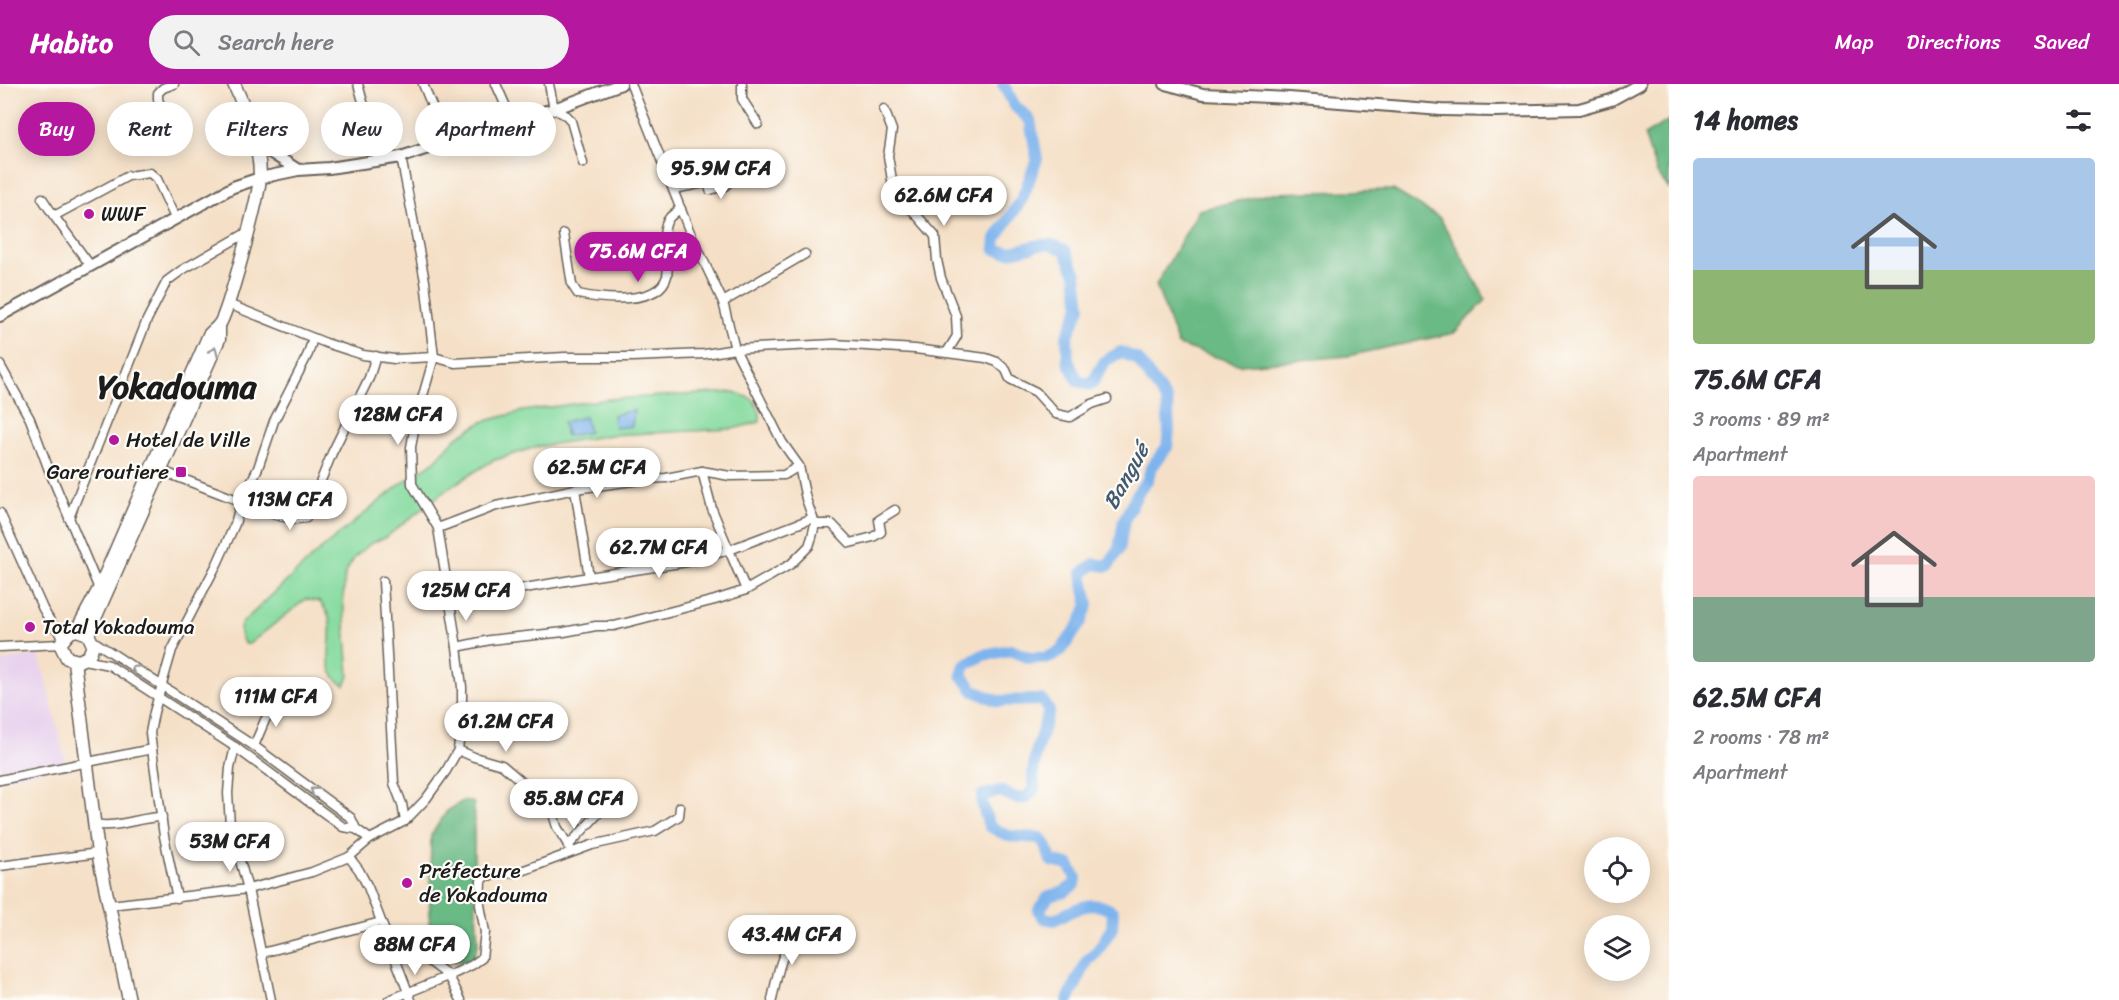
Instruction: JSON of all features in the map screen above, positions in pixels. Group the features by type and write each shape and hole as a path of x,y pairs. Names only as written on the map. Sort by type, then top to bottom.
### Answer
{"highway":[{"path":"234,84 242,102"},
{"path":"86,635 70,632 62,640 68,658 79,660 92,651 86,635 99,589 209,335 219,325 228,304 260,178 257,156"},
{"path":"86,635 162,471 219,339 219,325"},
{"path":"79,660 86,764 98,853 129,1000"}],"main road":[{"path":"556,108 621,84"},
{"path":"1165,84 1203,94 1496,111 1579,109 1611,100 1640,84"},
{"path":"0,316 233,187 260,178 298,170 329,168 415,153"},
{"path":"276,156 298,170"}],"street":[{"path":"159,102 158,93 163,88 174,84"},
{"path":"358,84 380,159"},
{"path":"423,84 430,102"},
{"path":"496,84 504,102"},
{"path":"549,84 553,102"},
{"path":"458,647 489,640 623,624 715,600 746,590 791,564 808,546 814,521 806,499 799,466 782,442 735,349 723,302 681,209 631,84"},
{"path":"742,84 742,99 758,124"},
{"path":"884,109 892,130 888,156 893,186 906,197 913,211 934,236 941,278 956,316 957,336 947,352"},
{"path":"556,110 571,121 583,163"},
{"path":"110,905 248,889 312,872 349,857 370,838 405,821 426,799 458,750 462,696 458,647 438,528 412,484 411,447 416,420 434,357 424,269 401,157"},
{"path":"674,189 709,182 710,190 725,186 750,163"},
{"path":"54,216 128,176 150,173 158,179 176,218"},
{"path":"42,198 90,265"},
{"path":"564,234 572,285 578,294 614,300 636,297 657,291 667,277 665,231 668,218 681,209"},
{"path":"69,518 147,320 167,281 248,232"},
{"path":"723,302 805,254"},
{"path":"228,304 344,349 394,359 434,357 455,363 556,357 684,355 720,353 735,349 834,344 947,352 986,358 997,362 1006,370 1010,379 1036,392 1056,414 1070,417 1092,404 1107,399"},
{"path":"177,898 164,837 150,733 154,712 172,650 217,564 235,524 241,502 258,468 274,421 308,354 313,338"},
{"path":"162,471 276,515 296,519 306,518 332,453 369,378 376,357"},
{"path":"0,366 30,419 99,589"},
{"path":"438,528 496,506 575,489 666,478 702,471 730,476 784,475 799,466"},
{"path":"702,471 712,509 746,590"},
{"path":"575,489 589,577"},
{"path":"449,600 687,562 814,521 832,524 850,543 873,537 881,532 879,520 895,510"},
{"path":"0,513 43,609 62,640 0,647"},
{"path":"383,580 394,783 402,804 405,821"},
{"path":"86,635 254,746 351,818 356,829"},
{"path":"79,660 109,664 235,747 343,826 356,829 370,838"},
{"path":"254,746 265,720 278,700"},
{"path":"235,747 228,793 230,825 248,889 271,1000"},
{"path":"0,780 152,749"},
{"path":"458,750 502,765 534,792"},
{"path":"389,1000 410,996 482,958 485,932 480,905 481,881 485,876 519,872 570,849 655,831 680,816 680,807"},
{"path":"570,849 597,815"},
{"path":"94,824 123,824 147,817 162,817"},
{"path":"554,817 570,849"},
{"path":"0,866 98,853"},
{"path":"349,857 368,887 410,996"},
{"path":"262,953 381,922"},
{"path":"772,1000 779,963 786,947 801,926"},
{"path":"388,941 420,954 449,976 461,1000"}],"shaded area":[{"path":"39,654 67,765 0,779 0,662"}],"green space":[{"path":"1669,120 1669,189 1657,173 1644,135"},
{"path":"1393,190 1440,218 1486,300 1454,333 1348,356 1241,365 1178,345 1156,285 1199,210 1273,193"},
{"path":"734,392 753,399 760,413 760,422 732,429 610,435 536,447 492,461 450,487 386,537 370,544 355,557 345,573 343,598 349,676 345,685 331,672 329,663 330,623 328,614 320,602 306,599 249,644 245,644 242,639 240,631 242,623 319,551 398,486 435,461 457,437 482,422 523,411 608,399"},
{"path":"463,801 471,801 474,804 474,875 478,944 473,957 466,961 450,961 439,954 429,937 431,835 447,811"}],"water":[{"path":"634,410 632,426 615,428 613,415"},
{"path":"585,417 589,432 566,436 563,422"}],"waterway":[{"name":"Bangué","path":"1003,84 1015,106 1030,120 1037,159 1022,199 996,238 995,249 1010,252 1051,245 1065,250 1076,274 1080,307 1067,337 1068,361 1078,381 1091,385 1105,361 1121,352 1138,360 1167,401 1169,430 1167,447 1151,468 1148,479 1124,520 1119,549 1108,566 1094,564 1082,573 1088,604 1081,622 1060,652 1046,658 1029,658 1011,650 983,655 965,665 962,675 974,691 998,701 1042,700 1049,711 1035,759 1034,789 1026,798 1015,798 1001,791 983,795 982,803 989,826 1008,836 1040,838 1046,845 1051,861 1069,865 1076,878 1075,884 1064,892 1049,896 1039,910 1044,918 1054,920 1076,909 1091,905 1113,912 1112,928 1097,952 1087,961 1068,1000"}],"place":[{"name":"WWF","path":"89,214"},
{"name":"Hotel de Ville","path":"114,440"},
{"name":"Gare routiere","path":"181,472"},
{"name":"Total Yokadouma","path":"30,627"},
{"name":"Préfecture de Yokadouma","path":"407,883"}],"district":[{"name":"Yokadouma","path":"177,387"}]}
